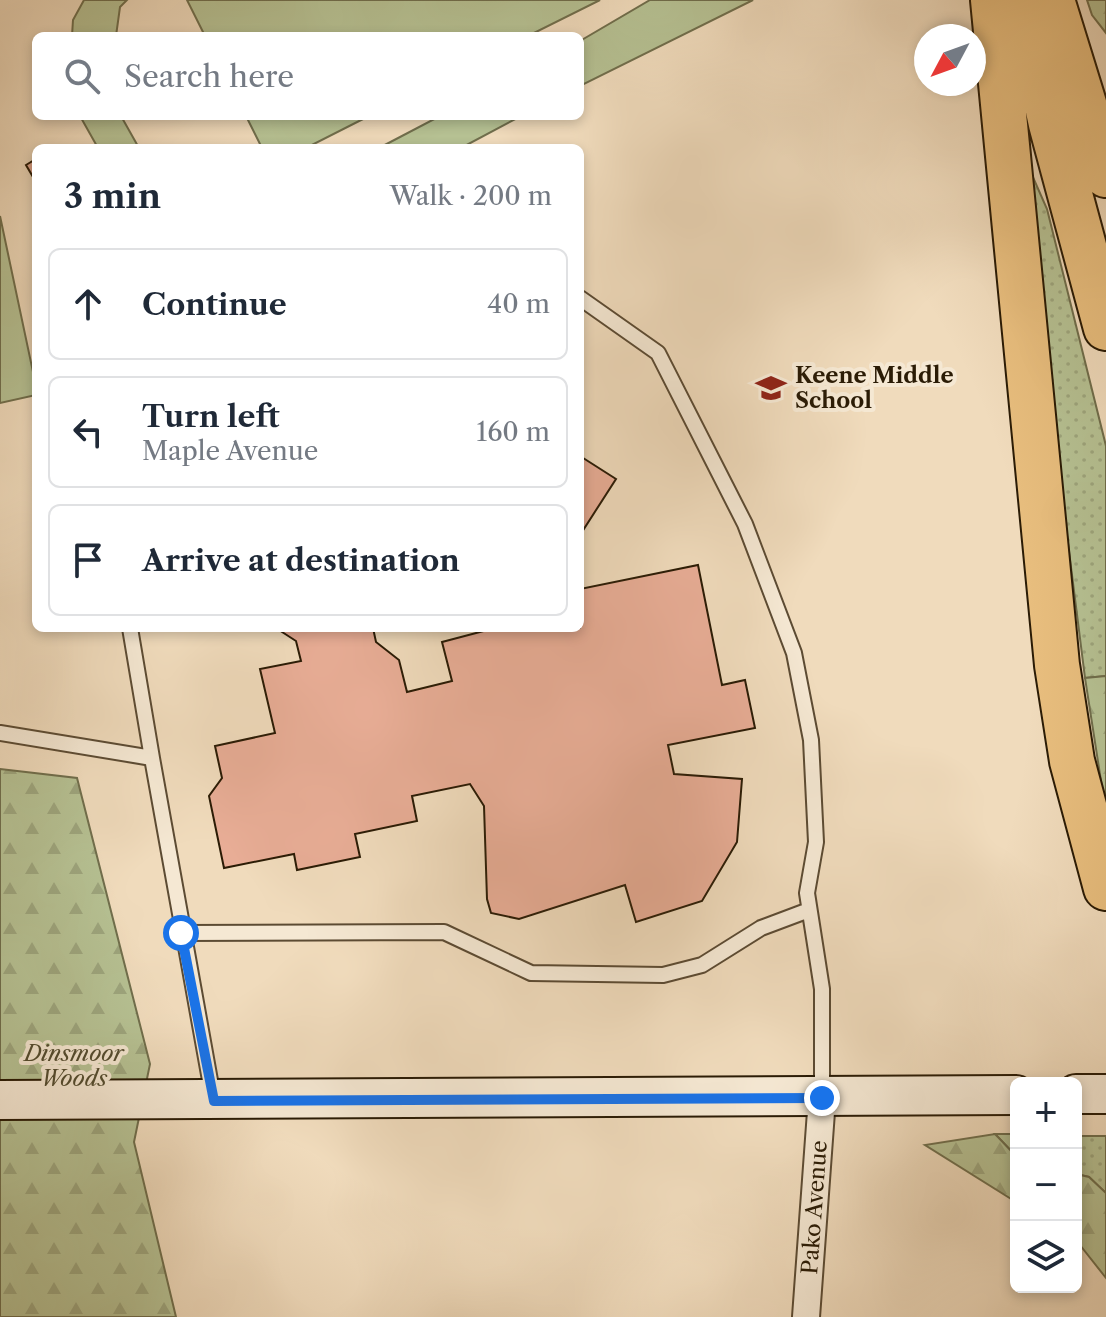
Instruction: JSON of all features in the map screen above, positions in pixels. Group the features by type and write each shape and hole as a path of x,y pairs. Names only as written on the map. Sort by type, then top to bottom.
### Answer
{"highway":[{"path":"993,0 1057,665 1072,761 1106,888"},
{"path":"1024,0 1051,124 1106,328"},
{"path":"1052,0 1106,175"}],"main road":[{"path":"1082,1094 1106,1094"},
{"path":"0,1100 1010,1095"}],"street":[{"name":"Pako Avenue","path":"806,1317 822,1098"}],"lane":[{"path":"584,301 658,353 745,524 789,638 811,740 816,842 807,893 822,989 822,1098"},
{"path":"130,632 181,933 214,1101"},
{"path":"0,733 152,758"},
{"path":"181,933 444,932 531,973 663,975 702,965 761,928 809,910"}],"green space":[{"path":"84,0 127,0 120,7 117,32 72,32 73,20"},
{"path":"187,0 600,0 536,32 203,32"},
{"path":"650,0 753,0 584,84 584,39"},
{"path":"1087,0 1106,0 1106,33 1092,15"},
{"path":"82,120 123,120 137,144 96,144"},
{"path":"248,120 361,120 314,144 260,144"},
{"path":"432,120 514,120 468,144 387,144"},
{"path":"1032,175 1047,209 1106,446 1106,676 1085,678 1060,480"},
{"path":"0,216 32,367 32,396 0,403"},
{"path":"1106,676 1106,813 1085,678"},
{"name":"Dinsmoor Woods","path":"0,769 77,778 150,1064 134,1142 176,1317 0,1317"},
{"path":"995,1134 1010,1134 1010,1150"},
{"path":"995,1134 1010,1150 1010,1198 925,1145"},
{"path":"1082,1136 1106,1136 1106,1193 1089,1177 1082,1175"},
{"path":"1082,1175 1089,1177 1106,1193 1106,1278 1082,1248"}],"building":[{"path":"32,161 32,175 26,165"},
{"path":"584,459 616,479 584,529"},
{"path":"698,565 722,685 745,680 755,728 668,745 674,774 742,779 737,842 702,901 636,922 625,885 519,919 491,913 487,899 484,806 470,784 412,796 417,821 355,834 360,857 297,870 294,854 224,868 209,796 222,778 215,746 275,733 260,669 301,661 296,641 282,632 374,632 376,642 399,660 407,692 452,681 442,642 480,632 584,632 584,588"}],"place":[{"name":"Keene Middle School","path":"771,388"}],"route":[{"path":"181,933 214,1101 822,1098"}]}
